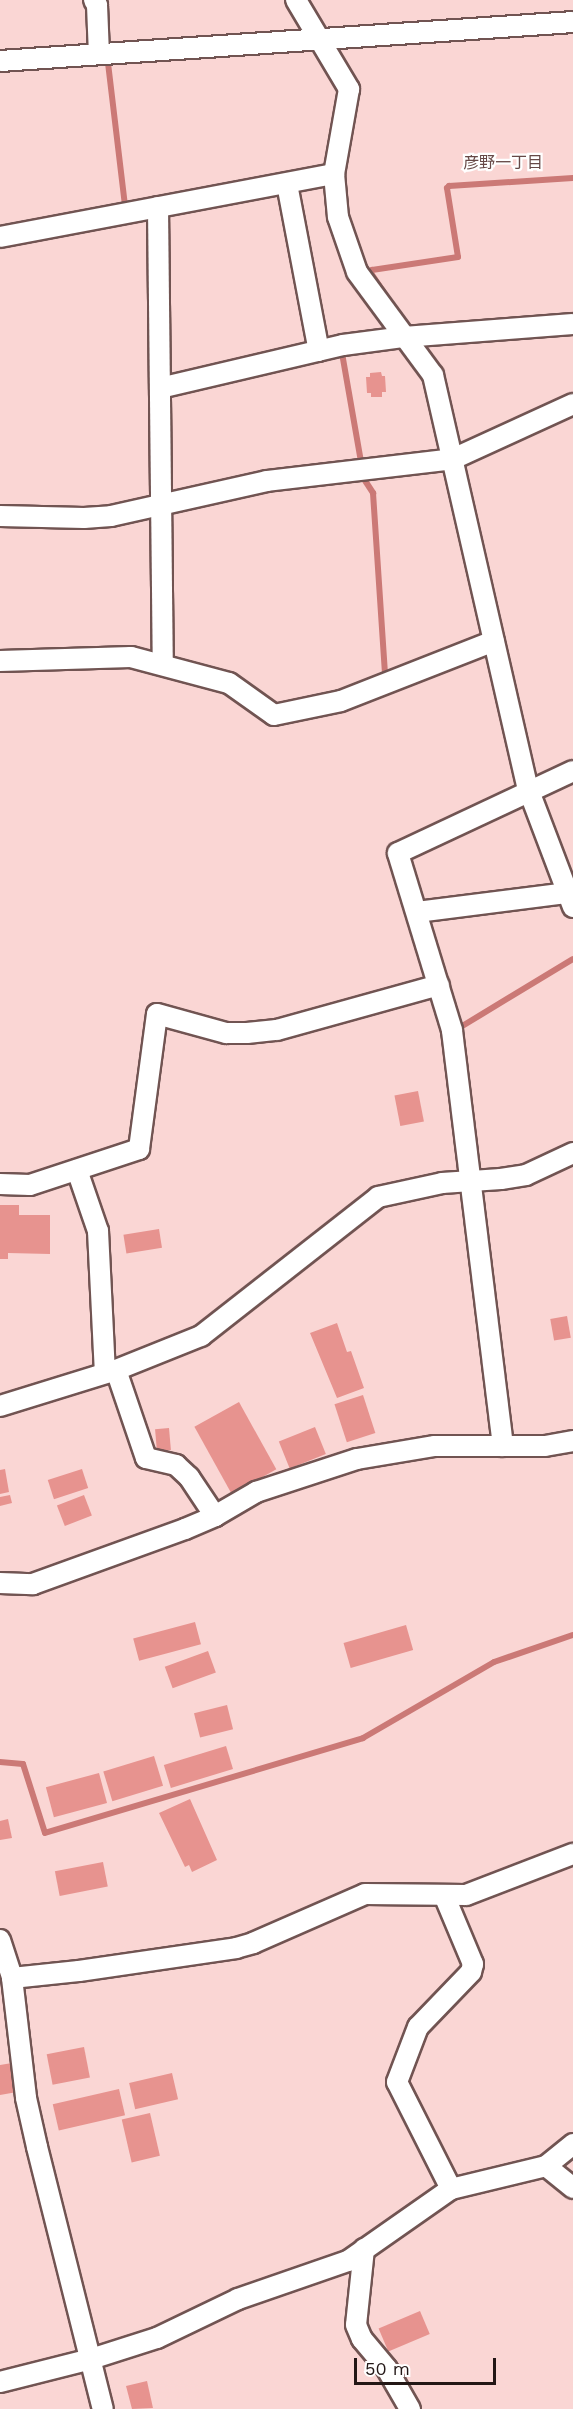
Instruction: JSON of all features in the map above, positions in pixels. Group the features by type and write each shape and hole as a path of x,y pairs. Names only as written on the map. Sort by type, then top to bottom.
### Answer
{"street":[{"path":"94,0 97,5 99,54"},
{"path":"296,0 349,89 334,174 338,217 357,272 432,375 529,791 570,900 417,912"},
{"path":"0,61 573,22"},
{"path":"0,237 334,174"},
{"path":"287,184 319,351"},
{"path":"158,207 163,665"},
{"path":"160,388 319,351 404,337 573,324"},
{"path":"0,516 84,518 163,506 267,480 453,459 573,404"},
{"path":"0,661 131,657 229,683 274,715 341,700 494,641"},
{"path":"503,1446 452,1030 398,853 573,771"},
{"path":"0,1184 30,1185 139,1149 158,1014 226,1033 248,1033 277,1030 439,985"},
{"path":"0,1406 110,1371 201,1336 370,1200 441,1183 526,1175 573,1153"},
{"path":"77,1170 98,1231 110,1371 146,1458 176,1465 189,1477 215,1516"},
{"path":"0,1583 33,1584 215,1516 256,1492 357,1459 435,1446 545,1446 573,1442"},
{"path":"12,1978 79,1971 236,1948 261,1940 365,1894 466,1895 573,1854"},
{"path":"444,1894 473,1964 471,1972 418,2026 397,2082 450,2189"},
{"path":"2,1952 12,1978 28,2108 103,2409"},
{"path":"0,2382 91,2359 165,2335 238,2299 348,2261 450,2189 546,2166 573,2144"},
{"path":"546,2166 573,2188"},
{"path":"364,2249 356,2325 362,2339 387,2369 410,2409"}],"building":[{"path":"381,372 382,376 385,376 386,392 382,392 382,397 371,397 371,393 367,393 366,377 370,377 370,373"},
{"path":"418,1091 424,1121 400,1126 394,1096"},
{"path":"0,1205 19,1205 19,1215 50,1215 50,1254 8,1253 8,1259 0,1259"},
{"path":"159,1229 162,1248 126,1253 123,1235"},
{"path":"567,1316 571,1338 554,1341 550,1319"},
{"path":"337,1323 347,1352 351,1351 364,1388 337,1398 310,1333"},
{"path":"363,1395 375,1433 347,1442 334,1404"},
{"path":"239,1402 276,1469 232,1494 194,1427"},
{"path":"315,1427 326,1454 290,1468 279,1442"},
{"path":"169,1428 171,1450 157,1451 155,1429"},
{"path":"5,1469 9,1492 0,1494 0,1470"},
{"path":"82,1469 88,1488 54,1499 48,1480"},
{"path":"10,1495 12,1503 0,1506 0,1497"},
{"path":"84,1495 92,1516 65,1526 57,1505"},
{"path":"195,1622 201,1644 139,1661 133,1639"},
{"path":"406,1625 413,1650 351,1668 344,1643"},
{"path":"208,1651 216,1673 173,1688 165,1667"},
{"path":"227,1705 233,1729 200,1737 194,1713"},
{"path":"226,1746 233,1769 171,1788 164,1765"},
{"path":"154,1756 163,1786 112,1801 103,1771"},
{"path":"99,1773 107,1803 54,1817 46,1787"},
{"path":"190,1799 217,1860 192,1872 189,1865 185,1867 159,1813"},
{"path":"8,1819 12,1838 0,1840 0,1821"},
{"path":"103,1862 108,1887 60,1896 55,1871"},
{"path":"84,2047 90,2077 53,2085 47,2054"},
{"path":"12,2063 17,2092 0,2095 0,2065"},
{"path":"172,2073 178,2099 135,2109 129,2083"},
{"path":"119,2089 125,2115 59,2131 53,2104"},
{"path":"150,2113 160,2156 132,2162 122,2120"},
{"path":"420,2311 430,2334 388,2352 379,2329"},
{"path":"147,2381 153,2408 132,2409 126,2386"}],"waterway":[{"path":"108,63 125,205"},
{"path":"385,294 370,272 372,270 458,257 447,188 449,186 573,178"},
{"path":"347,352 342,353 364,479 373,493 385,675"},
{"path":"459,1028 573,959"},
{"path":"0,1762 23,1764 45,1833 363,1738 494,1662 573,1635"}],"district":[{"name":"彦野一丁目","path":"503,163"}]}
